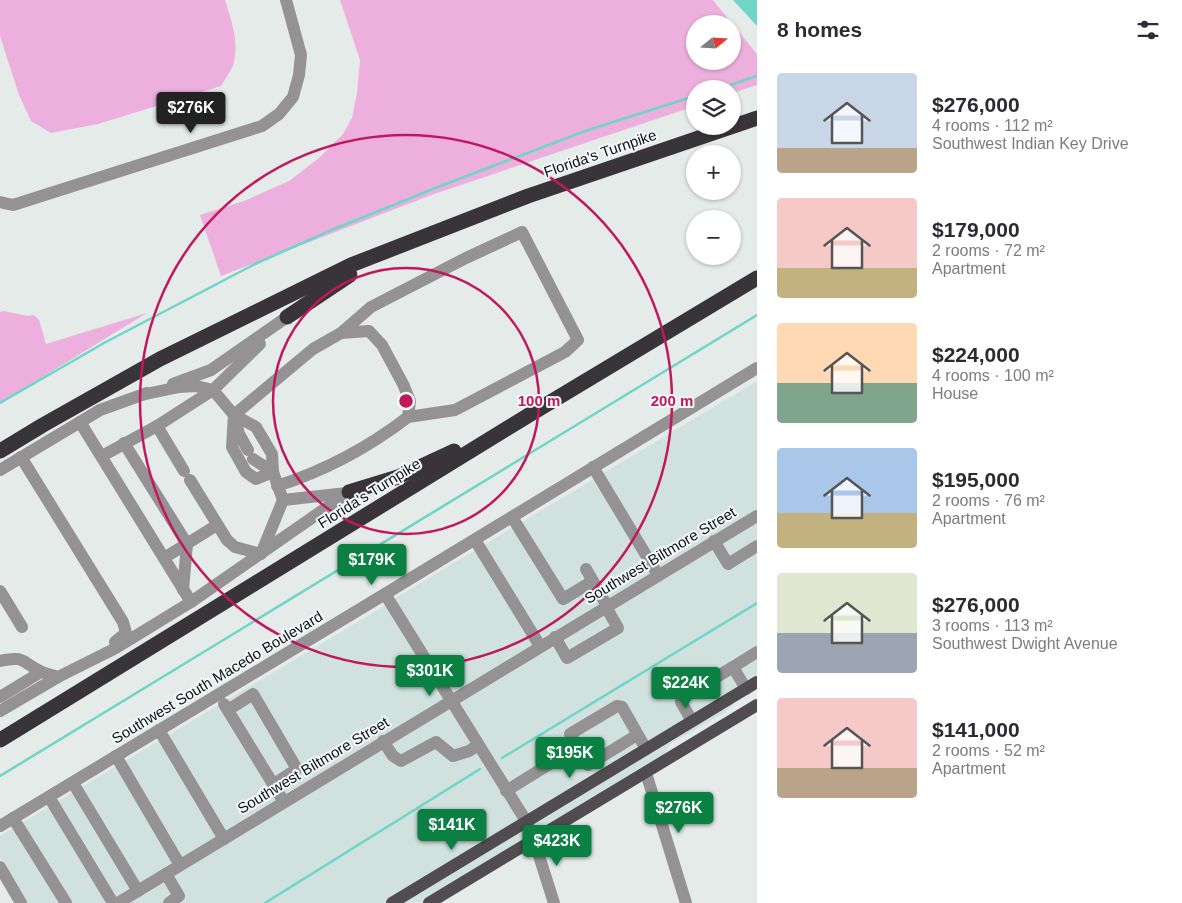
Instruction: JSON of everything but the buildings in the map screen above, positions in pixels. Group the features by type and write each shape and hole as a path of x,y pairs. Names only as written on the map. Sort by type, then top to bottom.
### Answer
{"highway":[{"name":"Florida's Turnpike","path":"0,451 160,358 351,265 528,196 757,118"},
{"path":"287,317 348,276 406,243"},
{"name":"Florida's Turnpike","path":"0,740 529,415 757,278"},
{"path":"349,492 398,477 445,456 496,427 529,415"}],"main road":[{"path":"429,903 666,761 756,710 750,689"},
{"path":"392,903 692,721 750,689"},
{"path":"666,761 673,748 738,708 740,700 750,689"}],"street":[{"path":"0,202 12,205 262,126 279,114 293,97 299,75 301,55 286,0"},
{"path":"274,472 256,479 246,472 232,446 234,415 313,349 341,333 371,307 466,258 522,232 578,340 565,352 455,410 408,417 382,437 352,453 315,472 277,486"},
{"path":"102,456 157,426 212,390 287,317"},
{"path":"0,470 100,410 211,370 287,317"},
{"path":"341,333 369,331 382,345 410,401 408,417"},
{"name":"Southwest South Macedo Boulevard","path":"0,826 757,368"},
{"path":"140,395 179,387 196,386 212,390 234,415 256,427 272,454 277,486 283,500 260,554"},
{"path":"234,415 239,434 251,454 274,472"},
{"path":"80,422 191,602"},
{"path":"157,426 227,540 235,547 260,554"},
{"path":"124,443 187,544 183,590"},
{"path":"21,457 123,622 126,633 123,637 97,656"},
{"path":"593,468 658,575"},
{"path":"283,500 349,492"},
{"path":"0,711 58,677 116,648 191,602 349,492"},
{"name":"Southwest Biltmore Street","path":"118,903 450,700 757,516"},
{"path":"512,517 563,599 593,581"},
{"path":"164,558 217,525"},
{"path":"475,540 540,646"},
{"path":"714,541 728,564 757,546"},
{"path":"555,637 567,658 618,628 586,569"},
{"path":"0,591 22,627"},
{"path":"385,594 526,821 554,903"},
{"path":"692,721 681,702 682,698 757,652"},
{"path":"0,661 14,658 26,661 41,672 58,677"},
{"path":"733,667 750,689"},
{"path":"0,697 41,672"},
{"path":"228,710 253,694 298,769 274,784"},
{"path":"218,695 284,802"},
{"path":"637,735 588,765 570,734 617,706 622,707 646,750"},
{"path":"159,730 224,838"},
{"path":"384,741 393,756 401,761 436,742 453,756 469,751 478,745"},
{"path":"506,790 576,747"},
{"path":"116,756 180,865"},
{"path":"646,773 686,903"},
{"path":"73,782 138,891"},
{"path":"49,797 113,903"},
{"path":"13,818 66,903"},
{"path":"0,867 21,903"},
{"path":"166,874 179,896 169,903"}],"shaded area":[{"path":"0,0 225,0 235,38 234,62 221,86 98,124 51,133 31,121 19,95 0,36"},
{"path":"340,0 713,0 725,15 686,15 686,70 741,70 741,35 757,54 757,85 741,90 741,80 686,80 686,109 434,194 221,276 200,215 244,201 289,181 319,158 343,134 352,118 357,93 360,60"},
{"path":"733,0 757,0 757,26"},
{"path":"4,311 28,316 34,315 39,320 46,344 147,313 0,403 0,312"},
{"path":"757,381 757,510 452,694 394,599"},
{"path":"757,521 757,677 528,815 457,702"},
{"path":"386,605 443,699 109,903 27,903 0,857 0,836"},
{"path":"735,701 724,713 670,744 662,758 537,833 532,823"},
{"path":"448,707 519,820 383,903 127,903"},
{"path":"523,828 528,838 422,902 401,903"}],"waterway":[{"path":"741,81 757,76"},
{"path":"0,403 104,343 255,264 334,229 443,185 588,130 686,99"},
{"path":"0,776 757,315"},
{"path":"502,758 757,603"},
{"path":"265,903 480,769"}]}
